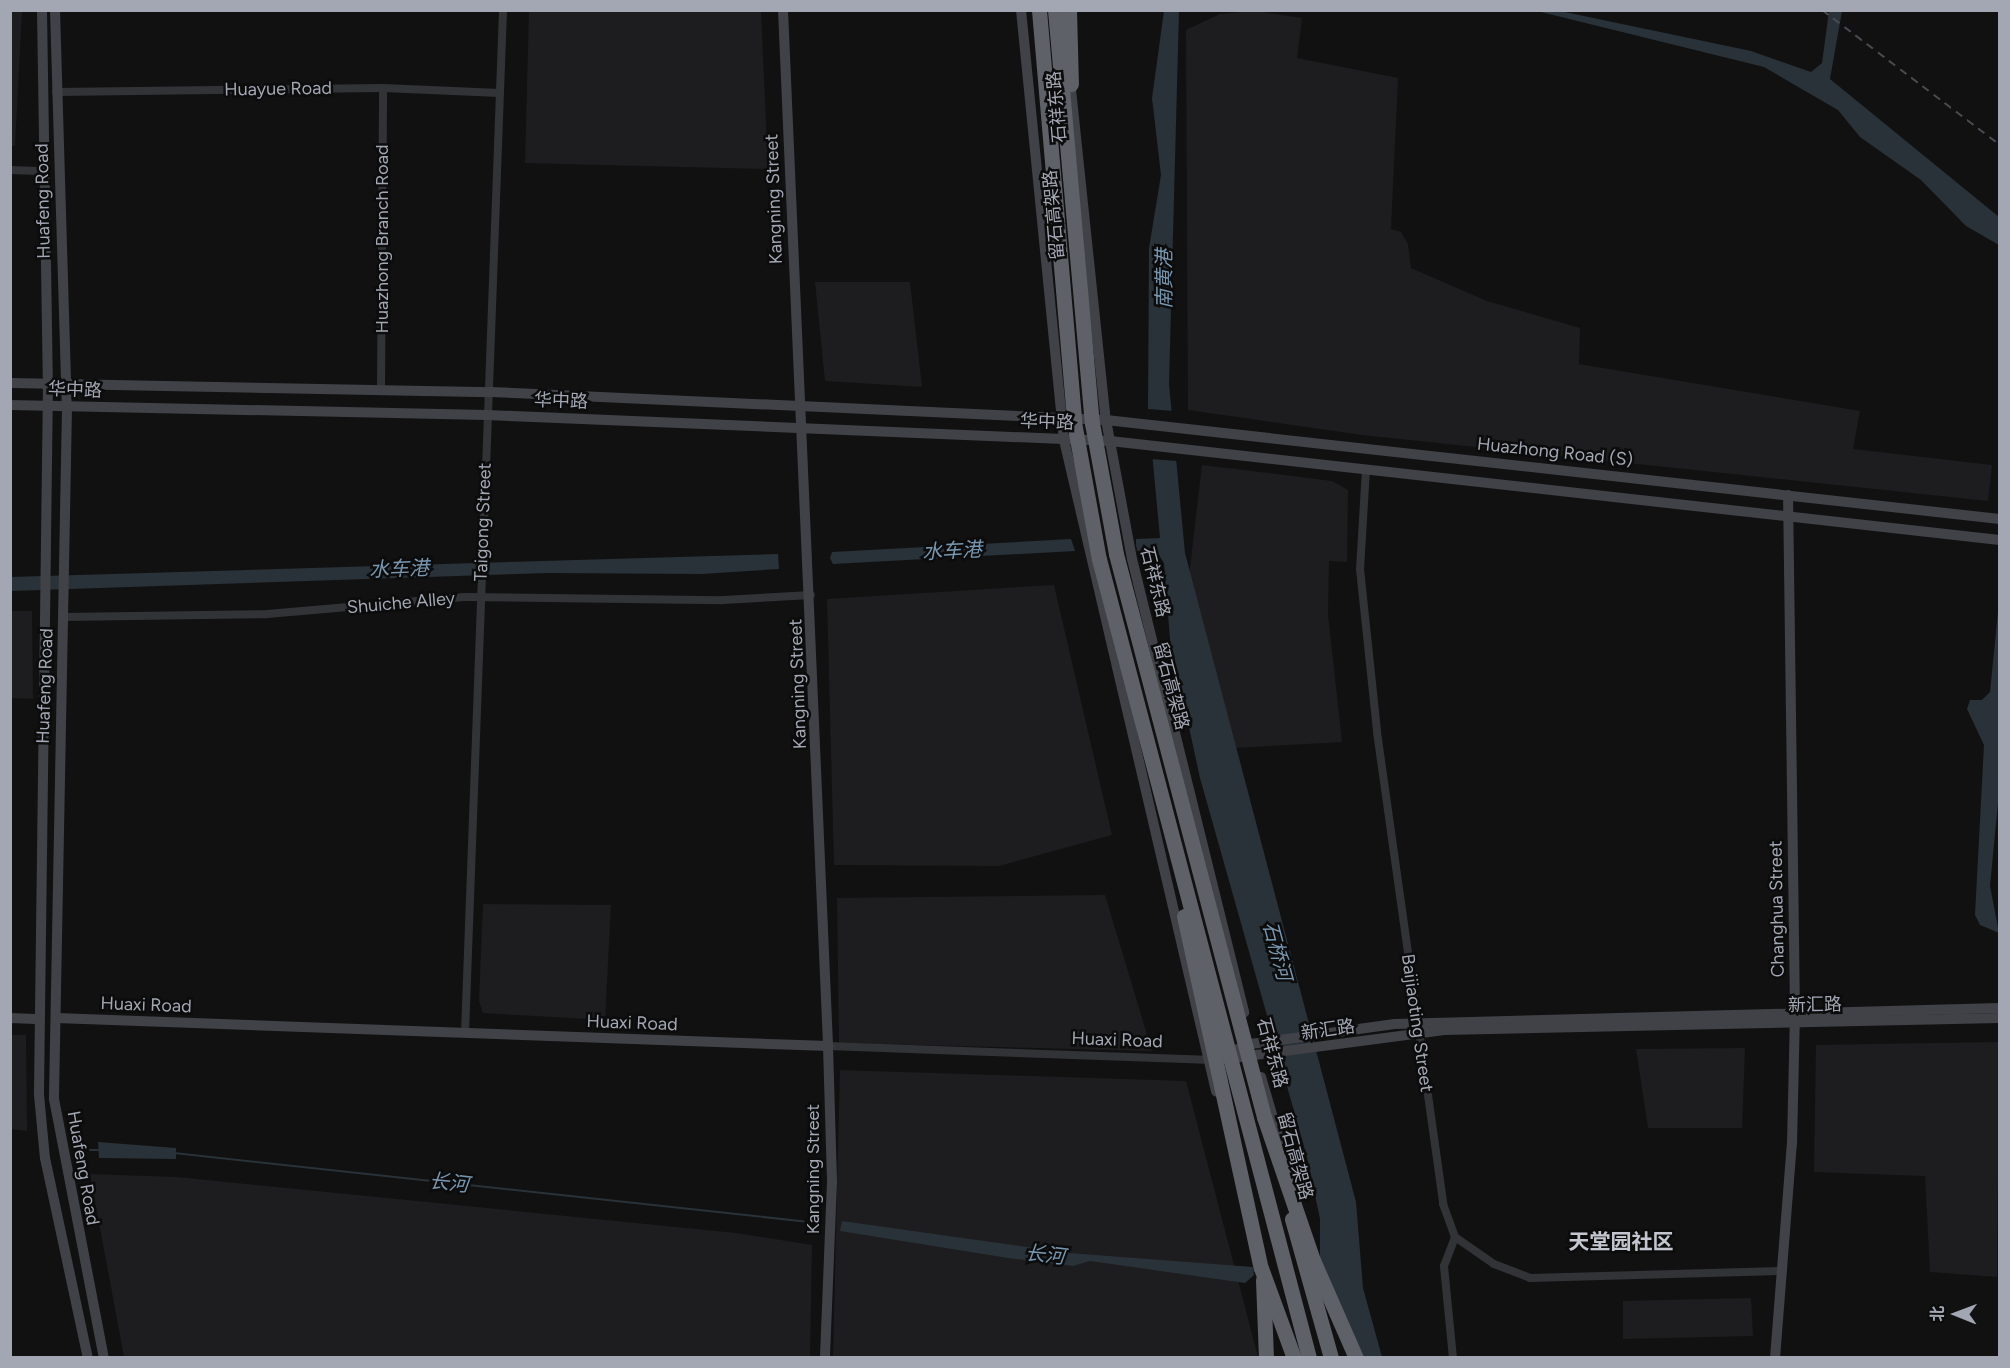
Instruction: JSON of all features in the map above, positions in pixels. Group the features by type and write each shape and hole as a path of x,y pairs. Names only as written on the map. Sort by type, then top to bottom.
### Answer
{"highway":[{"path":"1033,10 1042,45"},
{"name":"留石高架路","path":"1039,10 1074,422 1100,559 1309,1358"},
{"name":"留石高架路","path":"1055,10 1092,423 1116,554 1264,1117 1331,1358"},
{"path":"1067,10 1072,192"},
{"path":"1167,817 1196,982 1261,1268 1294,1358"},
{"path":"1264,1117 1312,1260 1356,1358"},
{"path":"1261,1268 1266,1358"}],"main road":[{"name":"Huafeng Road","path":"42,10 48,384 36,1018 41,1133 88,1358"},
{"name":"Huafeng Road","path":"55,10 64,384 67,406 56,1018 58,1134 104,1358"},
{"name":"Kangning Street","path":"783,10 805,428 828,1046 832,1182 825,1358"},
{"name":"石祥东路","path":"1021,10 1064,440 1206,1060 1268,1265 1288,1358"},
{"name":"石祥东路","path":"1067,10 1106,420 1132,559 1251,1044 1338,1358"},
{"name":"华中路","path":"10,383 491,392 1106,420"},
{"name":"华中路","path":"10,405 487,415 1110,441"},
{"name":"Huazhong Road (S)","path":"1106,420 1174,425 1999,519"},
{"name":"Huazhong Road (S)","path":"1110,441 1997,539"},
{"name":"Changhua Street","path":"1775,1358 1783,1271 1795,1018 1788,495"},
{"name":"新汇路","path":"1206,1060 1251,1044 1322,1034 1417,1028 1795,1018 2000,1008"},
{"path":"10,1018 36,1018"},
{"name":"Huaxi Road","path":"56,1018 828,1046"},
{"name":"新汇路","path":"1795,1018 2000,1018"},
{"name":"新汇路","path":"1206,1060 1255,1057 1323,1047 1417,1028"}],"street":[{"name":"Taigong Street","path":"465,1034 487,415 491,392 503,10"},
{"name":"Huayue Road","path":"57,92 383,88 500,93"},
{"name":"Huazhong Branch Road","path":"381,390 383,88"},
{"path":"10,170 46,171"},
{"name":"Baijiaoting Street","path":"1366,469 1360,569 1417,1028 1443,1204 1455,1237"},
{"name":"Shuiche Alley","path":"63,617 238,615 480,597 723,600 811,595"},
{"name":"Huaxi Road","path":"828,1046 1206,1060"},
{"path":"1453,1358 1444,1266 1455,1237 1494,1264 1530,1278 1783,1271"}],"shaded area":[{"path":"11,10 22,11 15,146 10,146"},
{"path":"529,10 761,11 768,169 525,163"},
{"path":"1256,11 1302,18 1297,58 1398,78 1391,229 1401,232 1408,244 1411,268 1487,301 1580,328 1579,364 1860,411 1853,449 1992,465 1988,501 1362,435 1188,410 1186,30 1220,14"},
{"path":"815,282 910,282 922,387 825,381"},
{"path":"1202,465 1332,481 1348,490 1347,562 1329,561 1328,614 1342,742 1235,748 1189,576"},
{"path":"1054,585 1112,835 999,866 834,865 827,599"},
{"path":"11,611 32,611 33,699 11,698"},
{"path":"1105,895 1152,1051 839,1043 837,898"},
{"path":"483,904 611,905 605,1020 483,1013 479,1001"},
{"path":"11,1035 26,1035 27,1131 11,1129"},
{"path":"1999,1042 1997,1277 1930,1272 1925,1176 1814,1172 1816,1045"},
{"path":"1745,1048 1742,1128 1648,1128 1636,1049"},
{"path":"840,1070 1186,1081 1258,1357 833,1358"},
{"path":"90,1174 177,1177 736,1233 812,1245 810,1357 124,1357"},
{"path":"1751,1298 1753,1336 1623,1339 1623,1301"}],"water":[{"path":"1164,11 1179,11 1169,384 1185,553 1356,1202 1363,1288 1382,1357 1350,1357 1320,1262 1320,1219 1307,1157 1200,778 1170,639 1164,563 1159,555 1138,553 1136,545 1136,539 1160,538 1148,409 1149,248 1161,175 1152,98"},
{"path":"1537,11 1560,11 1751,51 1811,72 1822,63 1829,11 1842,11 1830,79 1999,217 1999,245 1966,226 1921,180 1860,137 1838,110 1764,67"},
{"name":"水车港","path":"1071,539 1075,551 833,564 830,558 832,552"},
{"name":"水车港","path":"778,554 779,569 702,574 548,573 11,591 10,577"},
{"path":"1999,602 2000,782 1990,886 1999,933 1980,925 1975,915 1984,745 1967,709 1970,700 1982,700 1990,692"},
{"path":"98,1142 176,1148 176,1159 99,1158"},
{"path":"842,1221 1069,1253 1253,1267 1254,1275 1245,1283 1090,1261 1073,1266 1008,1258 840,1231"}],"pier":[{"path":"1148,409 1173,411 1177,461 1151,459"}],"waterway":[{"name":"长河","path":"90,1150 99,1150"},
{"name":"长河","path":"174,1153 809,1222"}],"railway":[{"path":"1822,10 2000,145"}],"district":[{"name":"天堂园社区","path":"1621,1242"}],"water label":[{"name":"南黄港","path":"1164,279"},
{"name":"石桥河","path":"1277,951"}]}
